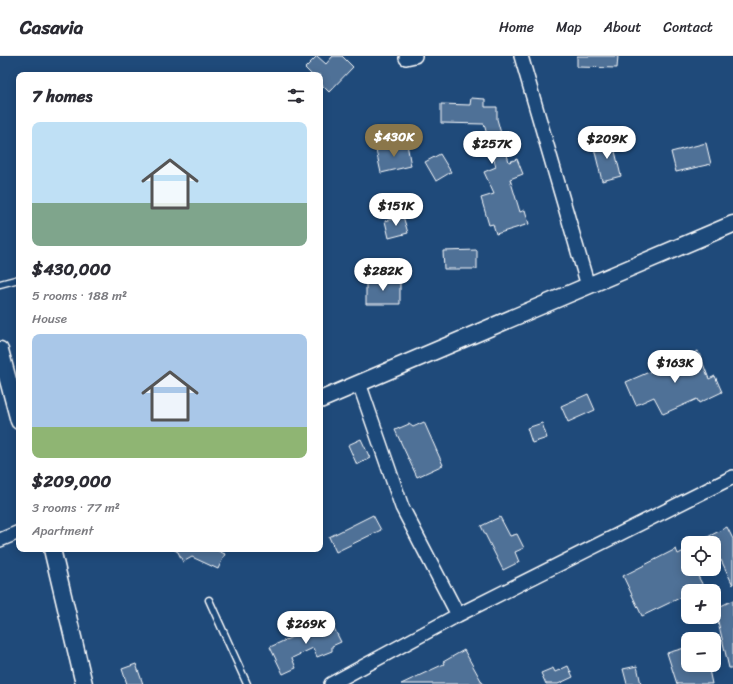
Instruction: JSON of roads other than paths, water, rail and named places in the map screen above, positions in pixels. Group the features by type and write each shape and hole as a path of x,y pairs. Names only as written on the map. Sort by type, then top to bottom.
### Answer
{"street":[{"path":"521,56 588,286"},
{"path":"323,399 733,224"},
{"path":"0,350 16,410"},
{"path":"359,383 402,507 458,615"},
{"path":"331,684 458,615 733,477"},
{"path":"0,540 16,533"},
{"path":"53,552 84,684"}],"lane":[{"path":"0,284 16,280"},
{"path":"209,600 247,684"}]}
